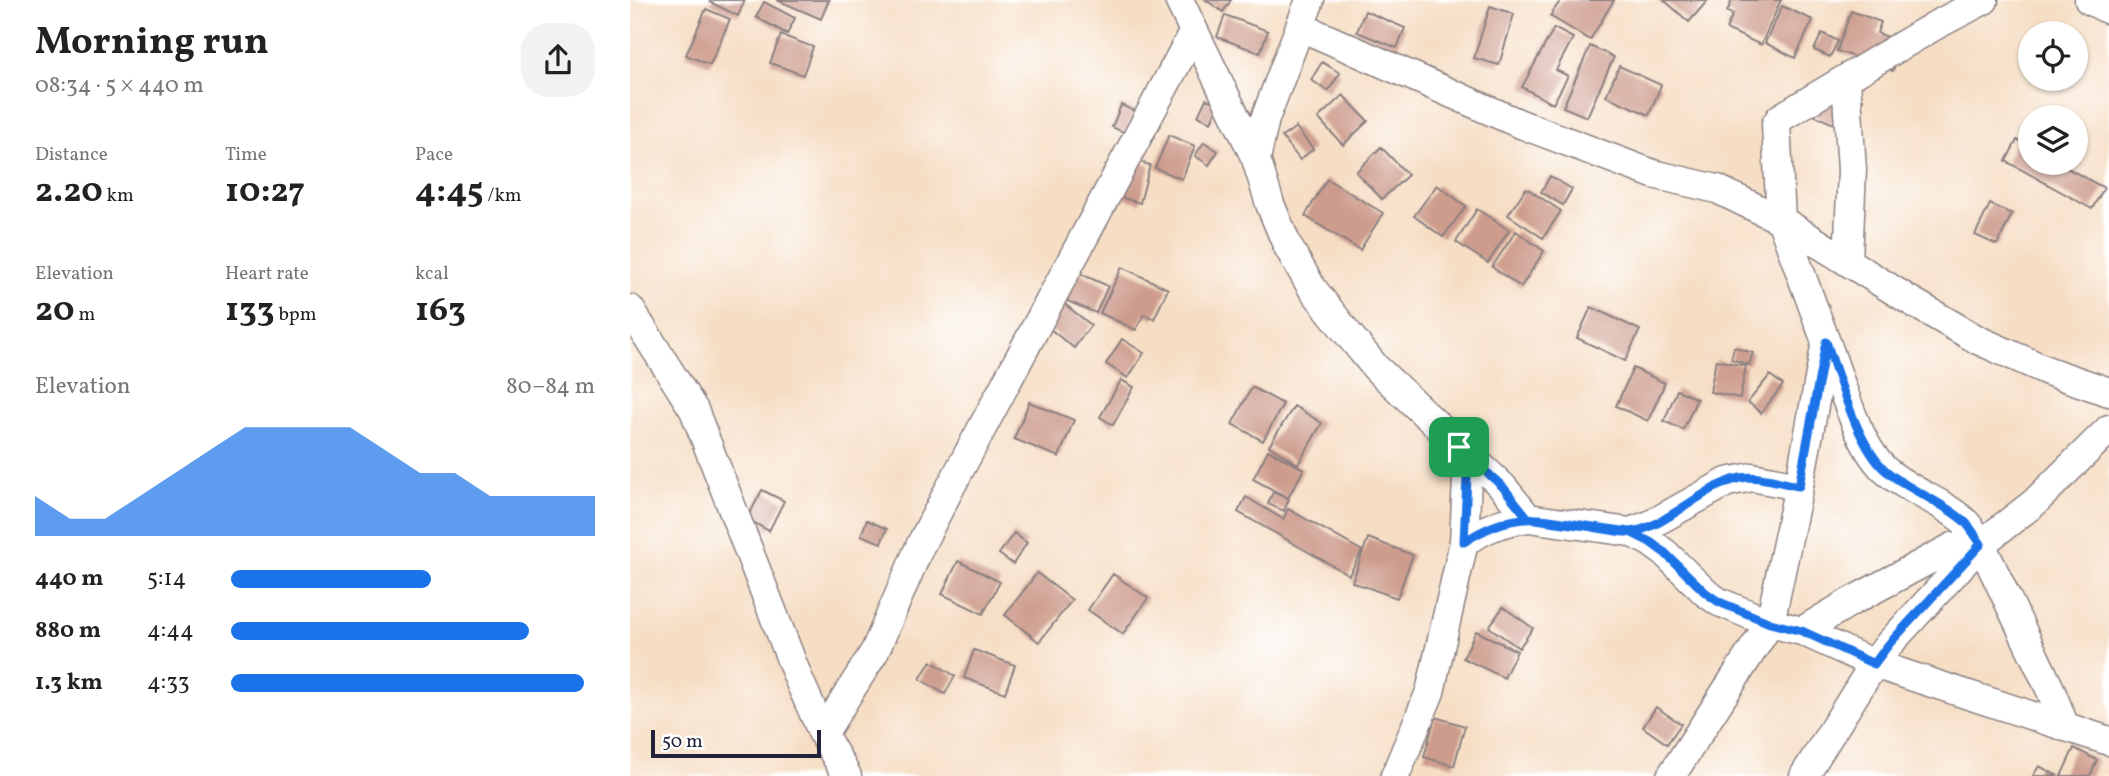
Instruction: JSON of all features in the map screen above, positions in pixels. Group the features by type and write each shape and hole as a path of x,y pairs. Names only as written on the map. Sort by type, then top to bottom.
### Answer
{"street":[{"path":"1179,0 1256,159 1287,245 1312,288 1376,368 1503,487 1528,518"},
{"path":"1256,159 1265,119 1310,0"},
{"path":"1984,0 1937,13 1846,80 1780,118 1776,124 1781,220 1858,428 1870,451 1883,468 1899,481 1931,498 1967,523 1981,544 2051,691 2064,727"},
{"path":"2089,0 2109,10"},
{"path":"1301,27 1518,123 1653,174 1717,189 1781,220 1978,340 2048,371 2109,392"},
{"path":"824,734 875,651 920,546 944,499 1194,31"},
{"path":"1846,80 1852,170 1848,260"},
{"path":"630,309 694,410 770,606 824,734 847,776"},
{"path":"1671,776 1770,623 1826,342"},
{"path":"1804,776 1889,644 1981,544 2034,503 2109,429"},
{"path":"1395,776 1430,692 1464,542 1467,478 1459,447"},
{"path":"1630,532 1650,525 1727,481 1752,477 1799,486"},
{"path":"1464,542 1494,524 1528,518 1630,532 1665,553 1719,602 1770,623 1802,631 1874,664 2109,741"},
{"path":"1802,631 1953,547 1981,544"}],"building":[{"path":"745,0 738,16 710,2"},
{"path":"777,0 829,0 821,19"},
{"path":"1206,0 1231,0 1223,12"},
{"path":"1561,0 1614,0 1590,40 1550,16"},
{"path":"1664,0 1708,0 1689,22"},
{"path":"1732,0 1781,0 1761,45 1726,29 1733,14 1727,12"},
{"path":"764,2 795,18 787,34 756,17"},
{"path":"1490,6 1514,14 1499,65 1474,58"},
{"path":"1782,6 1813,20 1795,58 1765,43"},
{"path":"706,9 730,19 710,65 686,55"},
{"path":"1365,11 1405,28 1397,48 1357,32"},
{"path":"1851,11 1881,22 1877,33 1902,42 1893,71 1837,51"},
{"path":"1225,15 1268,31 1260,53 1217,37"},
{"path":"1554,28 1573,38 1556,70 1568,76 1553,104 1522,87"},
{"path":"1822,33 1838,41 1830,57 1814,50"},
{"path":"781,35 813,47 803,75 770,63"},
{"path":"1590,46 1614,57 1587,117 1563,107"},
{"path":"1322,62 1340,73 1328,91 1311,80"},
{"path":"1619,66 1661,85 1649,115 1606,96"},
{"path":"1827,84 1863,99 1850,131 1813,115"},
{"path":"1343,95 1368,121 1343,145 1318,118"},
{"path":"1206,99 1219,104 1211,122 1198,116"},
{"path":"1121,105 1135,111 1125,133 1112,127"},
{"path":"1296,127 1313,149 1300,160 1282,137"},
{"path":"1169,135 1195,146 1182,179 1155,168"},
{"path":"2017,140 2018,141 2018,168 2006,161"},
{"path":"1204,142 1218,151 1209,165 1195,156"},
{"path":"1381,147 1408,175 1382,199 1356,172"},
{"path":"1116,155 1150,165 1140,203 1105,193"},
{"path":"2031,175 2080,175 2104,188 2092,209"},
{"path":"1550,176 1572,189 1563,205 1541,192"},
{"path":"1327,179 1383,213 1360,250 1305,216"},
{"path":"1437,185 1466,206 1443,237 1414,216"},
{"path":"1526,188 1561,211 1543,238 1508,215"},
{"path":"1990,204 2012,214 1997,245 1975,235"},
{"path":"1477,209 1509,230 1488,263 1456,242"},
{"path":"1516,231 1544,251 1521,287 1492,267"},
{"path":"1122,267 1168,289 1154,319 1144,314 1136,330 1100,313"},
{"path":"1079,273 1108,286 1096,313 1067,301"},
{"path":"1062,302 1091,325 1074,348 1045,325"},
{"path":"1591,307 1640,330 1625,361 1577,338"},
{"path":"1122,339 1144,353 1128,378 1106,364"},
{"path":"1734,347 1753,353 1749,365 1731,359"},
{"path":"1716,360 1746,366 1740,398 1710,392"},
{"path":"1633,368 1665,383 1648,421 1616,406"},
{"path":"1770,375 1783,385 1761,413 1748,402"},
{"path":"1121,380 1134,387 1113,425 1100,417"},
{"path":"1252,387 1283,404 1263,441 1232,424"},
{"path":"1677,390 1697,399 1683,430 1664,421"},
{"path":"1029,402 1074,420 1059,457 1014,439"},
{"path":"1294,406 1322,423 1298,464 1269,446"},
{"path":"1268,450 1304,469 1288,498 1253,479"},
{"path":"762,490 784,501 769,531 747,519"},
{"path":"1273,492 1289,499 1284,511 1268,504"},
{"path":"1246,497 1283,519 1288,509 1362,551 1349,575 1238,512"},
{"path":"867,520 887,529 881,543 861,535"},
{"path":"1014,533 1027,543 1013,564 999,554"},
{"path":"1368,538 1413,555 1397,598 1352,582"},
{"path":"958,561 1000,582 983,614 942,594"},
{"path":"1037,573 1072,600 1039,642 1005,615"},
{"path":"1113,574 1148,598 1123,634 1088,610"},
{"path":"1503,607 1533,628 1519,648 1489,627"},
{"path":"1476,631 1517,651 1504,678 1463,658"},
{"path":"974,650 1015,665 1005,693 964,678"},
{"path":"931,661 955,676 945,694 920,679"},
{"path":"1656,707 1681,724 1667,744 1643,727"},
{"path":"1435,717 1465,726 1454,766 1424,757"},
{"path":"2074,748 2097,760 2090,776 2061,776"},
{"path":"2039,766 2058,776 2033,776"}],"route":[{"path":"1459,447 1467,478 1464,542 1503,521 1528,518 1630,532 1650,525 1727,481 1743,477 1799,486 1826,342 1858,428 1883,468 1899,481 1931,498 1967,523 1981,544 1889,644 1874,664 1802,631 1770,623 1719,602 1665,553 1630,532 1528,518 1503,487 1459,447"}]}
